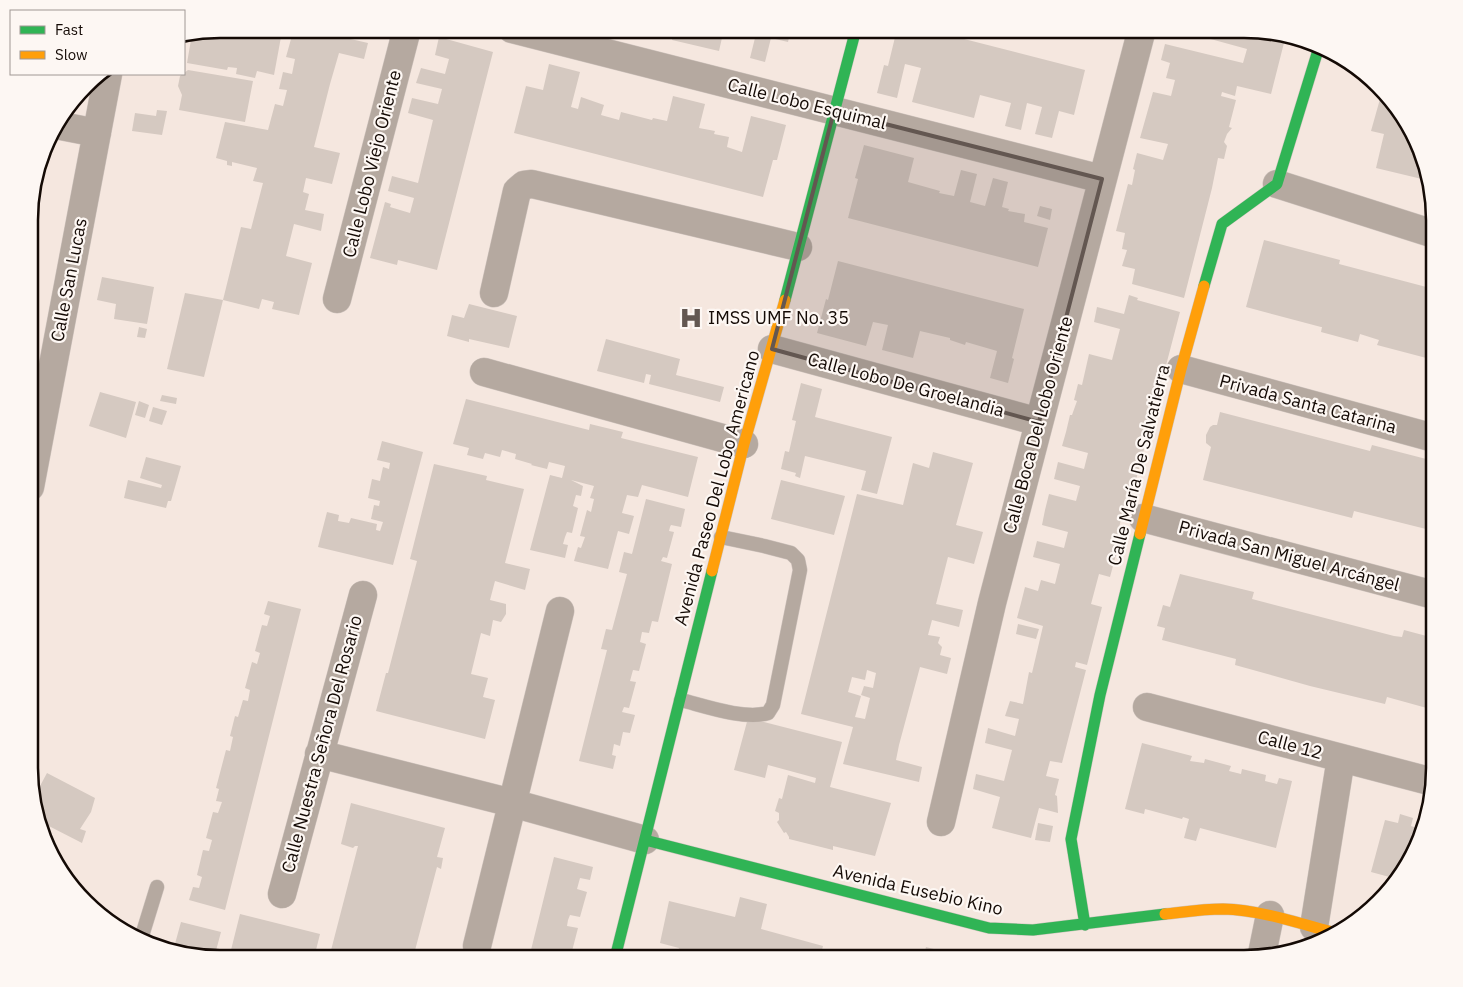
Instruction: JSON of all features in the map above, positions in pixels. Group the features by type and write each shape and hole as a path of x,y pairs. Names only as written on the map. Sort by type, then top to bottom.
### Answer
{"street":[{"name":"Calle Lobo Viejo Oriente","path":"337,299 404,38"},
{"name":"Calle Lobo Esquimal","path":"549,38 1102,179"},
{"name":"Avenida Paseo Del Lobo Americano","path":"617,950 744,444 772,349 854,38"},
{"name":"Calle Boca Del Lobo Oriente","path":"941,822 992,603 1140,38"},
{"path":"1317,53 1277,184 1426,231"},
{"name":"Calle San Lucas","path":"38,445 108,76"},
{"path":"63,127 97,133"},
{"path":"494,293 517,191 524,185 532,184 798,247"},
{"name":"Calle María De Salvatierra","path":"1085,925 1071,838 1100,695 1181,370 1222,224 1277,184"},
{"name":"Calle Lobo De Groelandia","path":"772,349 1039,422"},
{"name":"Privada Santa Catarina","path":"1181,370 1426,436"},
{"path":"484,372 744,444"},
{"name":"Privada San Miguel Arcángel","path":"1143,518 1426,592"},
{"name":"Calle Nuestra Señora Del Rosario","path":"282,894 363,594"},
{"path":"477,946 560,611"},
{"name":"Calle 12","path":"1147,707 1425,780"},
{"path":"319,754 512,803 646,840"},
{"path":"1324,930 1342,758"},
{"name":"Avenida Eusebio Kino","path":"646,840 988,928 1033,930 1230,908 1270,915 1324,930"},
{"path":"1263,948 1270,915"}],"lane":[{"path":"680,700 727,712 762,715 768,713 773,705 800,570 798,560 791,553 721,537"},
{"path":"143,933 157,887"}],"highlighted area":[{"path":"834,111 1102,179 1039,422 772,349"}],"building":[{"path":"281,38 274,75 257,71 255,78 236,74 237,68 228,67 227,70 187,63 191,40"},
{"path":"286,38 346,38 368,43 364,59 339,53 330,84 314,147 340,153 332,184 306,178 303,192 309,194 305,210 324,214 321,231 294,224 286,256 312,263 299,315 272,309 274,302 262,299 259,309 223,300 241,227 251,229 263,183 253,181 257,168 232,162 232,166 227,165 227,161 216,158 225,122 268,130 275,104 283,106 287,90 279,89 283,72 292,74 295,59 286,57 291,39"},
{"path":"439,38 493,52 437,270 398,260 397,265 370,258 385,202 391,204 390,207 410,213 414,198 388,191 392,176 418,183 433,120 408,113 412,98 438,104 442,89 416,83 421,68 445,74 449,59 435,55"},
{"path":"673,38 722,38 719,51 672,40"},
{"path":"755,38 771,38 765,62 750,58"},
{"path":"771,38 789,38 788,42"},
{"path":"895,38 960,38 1085,70 1074,115 1059,111 1052,138 1035,134 1042,107 1027,103 1021,130 1005,126 1011,103 980,95 974,118 912,102 921,68 905,64 897,98 877,93 884,65 888,66"},
{"path":"1207,38 1255,38 1284,42 1271,94 1237,86 1235,96 1222,92 1221,96 1236,100 1229,127 1232,128 1224,142 1227,146 1224,159 1218,158 1184,298 1132,284 1135,269 1122,266 1127,250 1122,249 1125,233 1116,231 1128,184 1132,185 1137,153 1163,160 1168,144 1140,138 1153,92 1171,96 1175,80 1166,78 1170,63 1161,60 1165,44 1243,63 1247,49"},
{"path":"549,64 580,72 571,107 578,109 581,97 604,105 601,115 619,120 621,112 652,120 653,118 667,121 673,96 705,104 699,128 715,131 714,134 729,137 727,147 742,152 751,116 786,125 777,160 773,160 763,197 514,133 526,86 543,90"},
{"path":"188,70 253,81 245,122 179,110 182,95 178,86 180,76 185,75"},
{"path":"1380,100 1395,119 1407,139 1421,179 1376,168 1384,134 1371,131"},
{"path":"157,110 167,111 162,135 132,131 135,113 156,116"},
{"path":"864,145 914,158 908,182 940,191 939,193 954,196 961,170 977,174 970,202 985,206 993,178 1008,182 1002,207 1009,209 1008,211 1025,214 1024,222 1048,228 1038,267 848,218 858,179 855,178"},
{"path":"1040,206 1052,209 1050,220 1037,216"},
{"path":"1264,240 1340,260 1339,264 1426,287 1426,358 1377,345 1379,340 1360,334 1358,342 1321,332 1322,327 1246,307"},
{"path":"838,261 1024,309 1008,383 990,378 997,351 966,342 965,345 950,340 950,338 920,331 913,358 882,350 888,325 873,322 866,346 817,333"},
{"path":"102,277 154,287 147,324 114,319 116,304 97,300"},
{"path":"185,293 223,300 204,377 167,369"},
{"path":"1129,295 1138,298 1137,300 1180,312 1131,499 1126,497 1119,528 1123,529 1110,577 1099,574 1091,604 1102,607 1087,665 1076,662 1075,667 1086,670 1062,763 1050,761 1046,776 1059,779 1055,795 1057,796 1058,813 1039,808 1031,838 992,828 1000,797 973,789 976,774 1004,781 1012,750 985,743 988,728 1015,736 1019,719 1005,716 1010,701 1023,704 1029,672 1032,673 1043,626 1017,618 1025,587 1038,591 1041,580 1055,584 1060,564 1033,557 1037,541 1064,548 1068,532 1042,525 1049,494 1076,501 1080,486 1054,479 1058,462 1084,469 1088,453 1062,446 1070,415 1072,415 1077,401 1074,400 1078,384 1082,385 1089,354 1112,360 1120,329 1094,322 1097,307 1124,314"},
{"path":"469,304 517,316 509,348 469,339 469,342 447,336 452,315 464,318"},
{"path":"139,327 147,329 145,338 137,337"},
{"path":"606,339 680,359 676,375 724,387 720,402 649,384 651,375 646,374 644,383 597,371"},
{"path":"801,383 822,389 815,417 892,437 877,494 861,490 866,471 805,456 800,478 795,476 796,473 781,469 785,451 789,452 796,421 792,420"},
{"path":"100,392 136,402 126,438 89,426"},
{"path":"162,395 177,398 176,404 160,401"},
{"path":"466,399 589,430 590,424 623,432 621,438 698,457 688,497 642,485 638,497 627,495 622,513 634,516 629,534 618,531 608,569 574,561 578,547 581,548 585,537 580,536 587,510 591,512 594,499 590,498 594,486 571,480 583,486 581,496 576,495 573,506 578,508 572,533 567,532 563,544 568,545 565,558 530,550 550,475 562,478 565,466 549,462 547,469 531,465 515,459 516,454 502,450 500,457 485,453 483,459 467,455 469,448 453,444"},
{"path":"139,401 149,405 145,418 135,415"},
{"path":"153,407 167,411 162,425 149,421"},
{"path":"1220,412 1370,451 1372,445 1426,459 1426,529 1354,511 1352,518 1203,480 1211,447 1206,443 1206,435 1210,427 1217,425"},
{"path":"382,441 423,452 393,565 318,547 327,512 339,515 338,521 349,523 351,518 377,524 376,530 380,531 383,522 371,519 374,505 379,506 380,501 368,498 372,479 380,481 383,467 389,469 390,463 377,460"},
{"path":"933,452 973,463 956,525 983,532 974,564 948,557 936,604 963,610 959,627 932,620 928,635 940,637 938,643 942,647 940,655 951,658 947,674 920,667 899,745 896,760 922,767 919,782 843,764 853,727 801,714 857,494 903,505 913,463 929,468","holes":["867,670 876,673 873,688 864,686 861,695 870,698 865,719 855,717 861,696 848,692 852,677 865,680"]},
{"path":"146,457 181,466 171,501 168,501 166,508 124,498 128,480 161,488 162,485 140,478"},
{"path":"434,464 487,476 486,480 524,489 505,563 530,569 525,590 495,581 490,600 506,604 506,614 501,622 493,620 490,636 481,633 471,674 488,678 483,697 495,700 485,739 376,711 386,673 388,673 417,561 410,559"},
{"path":"781,480 845,496 834,535 771,519"},
{"path":"646,499 685,509 681,527 671,525 670,527 669,531 674,532 667,558 663,557 661,561 672,564 658,622 652,621 649,633 642,632 640,642 646,644 639,671 633,670 630,681 636,682 629,708 624,707 622,712 635,715 630,733 623,732 620,746 614,744 612,755 616,756 613,769 579,761 607,650 601,649 606,629 612,630 627,574 619,572 624,552 632,554"},
{"path":"1180,574 1254,592 1252,599 1394,636 1402,637 1404,630 1426,636 1426,708 1387,697 1385,704 1310,686 1235,665 1236,659 1162,640 1165,628 1157,626 1163,605 1170,607"},
{"path":"268,601 301,609 225,910 189,900 193,887 199,888 202,877 197,875 203,850 209,851 212,840 206,838 213,812 218,813 222,802 216,801 219,789 216,788 226,750 230,751 233,737 230,736 235,716 238,717 243,700 248,701 250,690 245,688 252,662 257,664 260,653 255,651 262,625 267,626 270,616 264,614"},
{"path":"1018,624 1039,629 1036,639 1016,634"},
{"path":"748,718 842,742 830,787 891,803 875,856 833,846 833,850 789,839 786,832 784,833 777,822 779,820 779,813 775,811 779,798 782,799 788,775 815,783 816,778 768,765 765,778 734,770"},
{"path":"1142,743 1192,756 1190,761 1204,763 1205,759 1231,766 1229,771 1241,774 1242,769 1266,775 1265,781 1277,784 1279,778 1292,781 1276,848 1200,828 1196,841 1184,838 1189,819 1183,817 1182,819 1145,809 1144,814 1125,809"},
{"path":"47,773 95,798 91,812 80,829 86,831 82,843 47,825 39,788"},
{"path":"351,803 445,828 437,857 443,858 441,869 437,867 415,950 331,950 358,846 353,848 341,844"},
{"path":"1400,814 1413,818 1411,826 1415,827 1407,848 1389,877 1371,872 1385,820 1398,823"},
{"path":"1038,823 1053,826 1050,842 1035,840"},
{"path":"554,857 593,867 590,880 580,878 577,889 587,892 580,917 570,915 568,920 567,926 578,928 572,950 531,950"},
{"path":"740,897 767,904 761,929 823,946 822,950 678,950 679,948 660,943 669,901 735,917"},
{"path":"240,914 320,934 316,950 231,950"},
{"path":"181,922 221,932 216,950 175,944"},
{"path":"926,947 938,950 925,950"}],"traffic: fast":[{"path":"785,300 854,38"},
{"path":"1204,286 1222,224 1277,184 1317,53"},
{"path":"1085,925 1071,839 1100,695 1140,534"},
{"path":"617,950 712,571"},
{"path":"645,840 989,928 1033,930 1165,914"}],"traffic: slow":[{"path":"1140,534 1181,369 1204,286"},
{"path":"712,571 744,444 785,300"},
{"path":"1165,914 1223,909 1237,910 1279,918 1325,930"}],"place":[{"name":"IMSS UMF No. 35","path":"691,318"}]}
